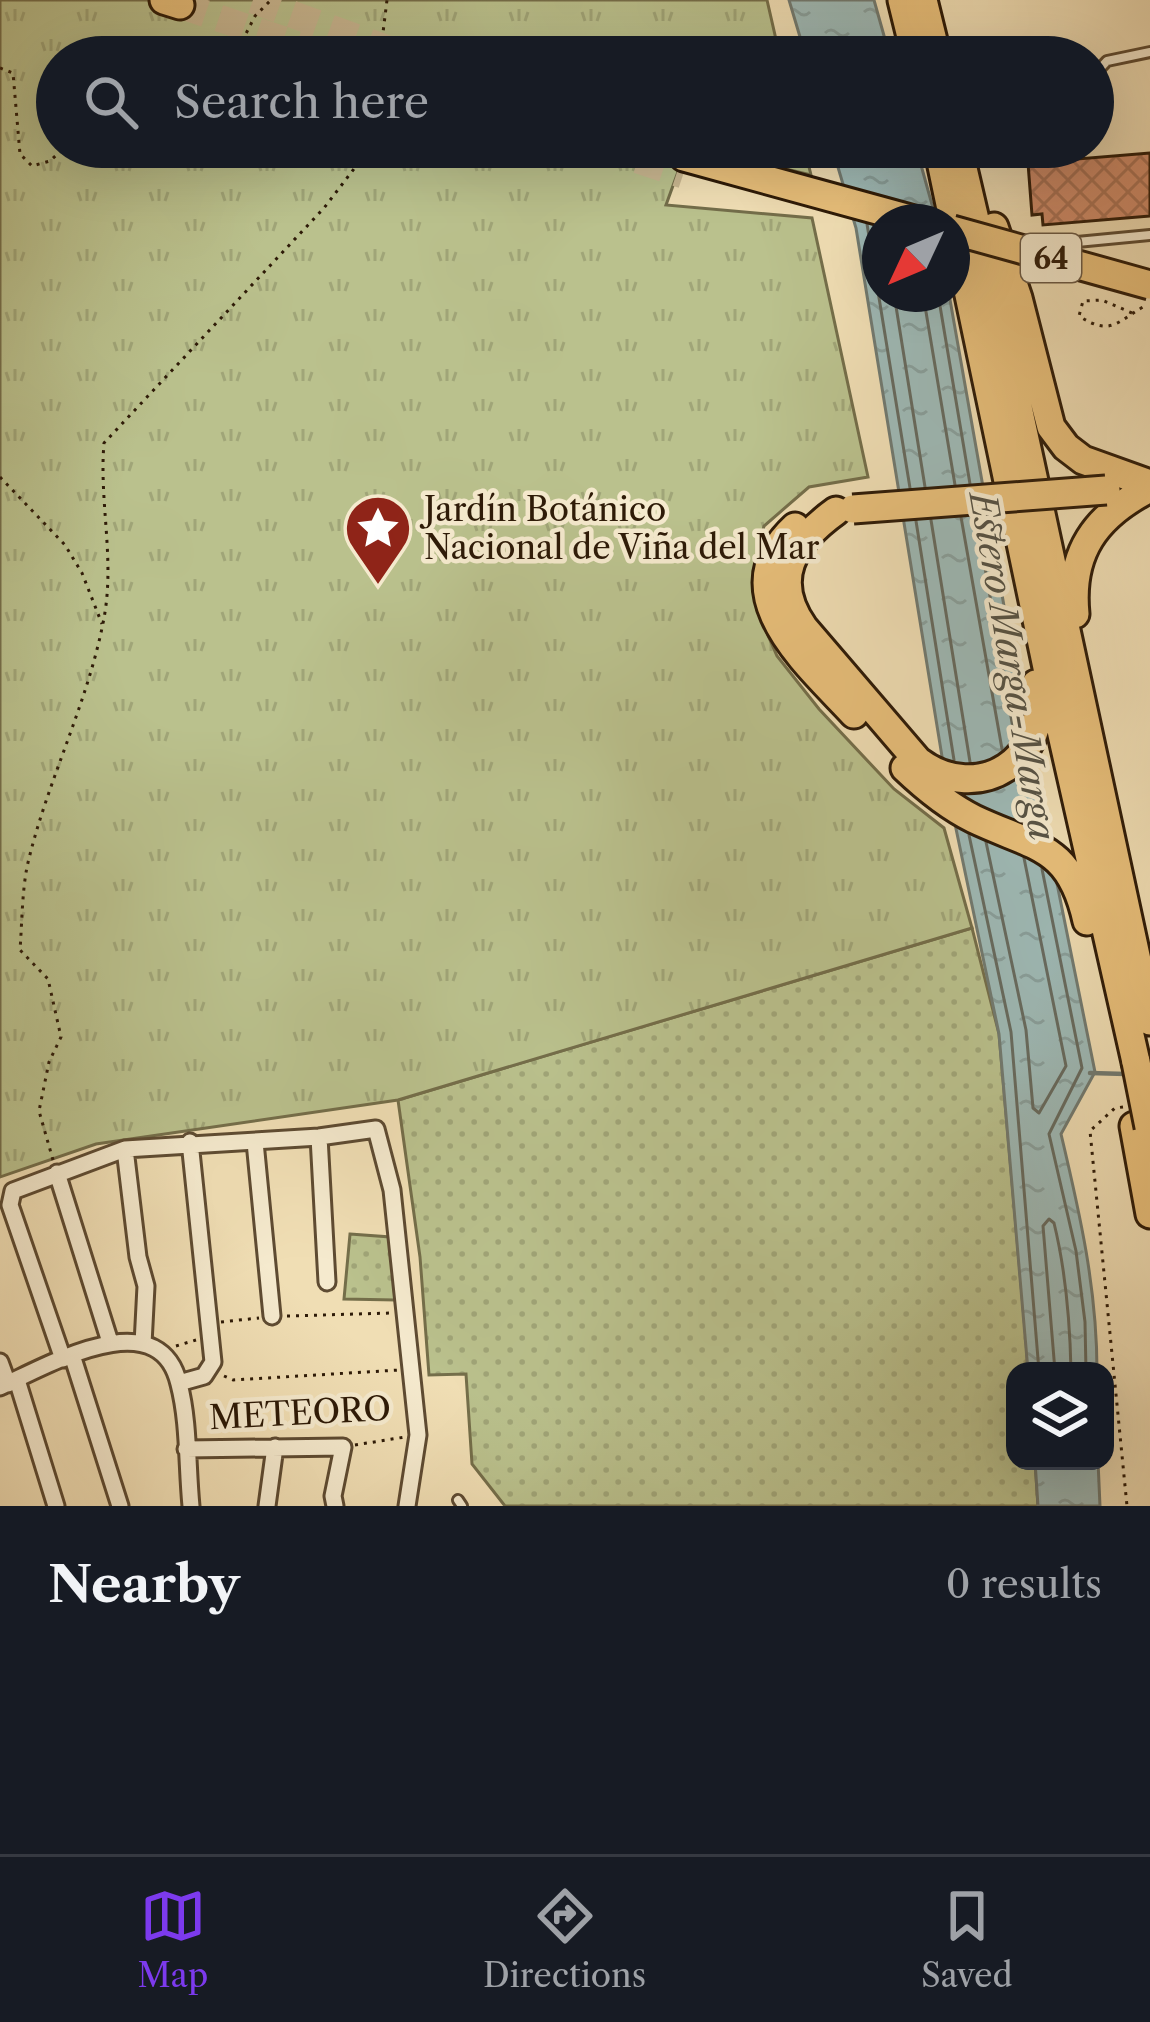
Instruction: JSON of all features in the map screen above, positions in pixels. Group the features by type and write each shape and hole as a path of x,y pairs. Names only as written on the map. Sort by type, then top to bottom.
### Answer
{"highway":[{"path":"902,0 911,36"},
{"path":"922,0 931,36"},
{"path":"690,168 862,224"},
{"path":"692,168 862,208"},
{"path":"943,168 1128,1064"},
{"path":"967,168 1150,1021"},
{"path":"970,168 1018,298 1052,427 1083,460 1150,486"},
{"name":"64","path":"970,235 1150,285"},
{"name":"64","path":"970,254 1144,306"},
{"path":"845,510 810,530 796,548 788,583 792,607 805,628 927,768 948,777 971,779 994,774 1015,761 1035,732 1040,708 992,432 980,332"},
{"path":"1150,486 845,510 802,522 777,547 766,582 770,607 788,639 915,778 960,811 1045,848 1072,878 1083,900 1144,1128 1150,1214"},
{"path":"1150,486 1094,531 1077,561 1072,584 1150,983"}],"street":[{"path":"120,1506 10,1205 13,1191 125,1149 376,1129 392,1190 413,1369 418,1435 407,1506"},
{"path":"320,1137 327,1282"},
{"path":"179,1382 210,1370 211,1329 190,1142"},
{"path":"254,1142 272,1316"},
{"path":"125,1149 146,1286 150,1348 179,1382 190,1506"},
{"path":"57,1173 110,1342"},
{"path":"8,1384 110,1342 150,1348"},
{"path":"0,1362 56,1506"},
{"path":"267,1506 275,1447"},
{"path":"335,1506 343,1447"},
{"name":"METEORO","path":"186,1450 343,1447"}],"lane":[{"path":"1114,60 1150,52"},
{"path":"1077,242 1150,235"}],"path":[{"path":"245,36 271,0"},
{"path":"383,36 387,0"},
{"path":"0,68 13,73 20,154 36,165"},
{"path":"57,1173 39,1111 49,1062 61,1037 48,979 20,950 27,868 103,626 110,556 101,481 104,442 324,208 355,168"},
{"path":"1084,301 1144,306 1117,325 1096,327 1079,316 1084,301"},
{"path":"0,477 64,545 82,573 103,626"},
{"path":"1090,1131 1127,1506"},
{"path":"327,1282 327,1315"},
{"path":"150,1348 272,1316 404,1306"},
{"path":"210,1370 233,1380 413,1369"},
{"name":"METEORO","path":"343,1447 418,1435"}],"green space":[{"name":"Jardín Botánico Nacional de Viña del Mar","path":"0,0 767,0 775,36 36,36 36,168 679,168 666,205 812,218 868,477 809,487 764,526 755,565 757,610 777,656 819,709 894,789 944,828 972,928 398,1100 96,1144 0,1177"},
{"path":"782,168 809,168 811,175"},
{"path":"972,928 999,1034 1027,1362 1006,1362 1006,1470 1036,1470 1038,1506 505,1506 472,1464 466,1374 429,1375 420,1257 398,1100"},
{"path":"350,1234 390,1237 395,1300 344,1299"}],"water":[{"path":"789,0 874,0 884,36 800,36"},
{"path":"838,168 922,168 932,204 862,204 862,265"},
{"name":"Estero Marga-Marga","path":"870,312 952,312 1025,725 1095,1072 1061,1134 1091,1281 1097,1362 1027,1362 999,1034 946,781"},
{"path":"1036,1470 1098,1470 1100,1506 1038,1506"}],"building":[{"path":"1150,153 1150,216 1043,225 1042,214 1032,215 1028,168 1114,168 1114,156"}],"waterway":[{"path":"1090,1073 1126,1074"}],"tunnel":[{"path":"253,0 352,36"},
{"path":"180,5 272,36"},
{"path":"662,168 683,175"}],"place":[{"name":"Jardín Botánico Nacional de Viña del Mar","path":"378,587"}]}
